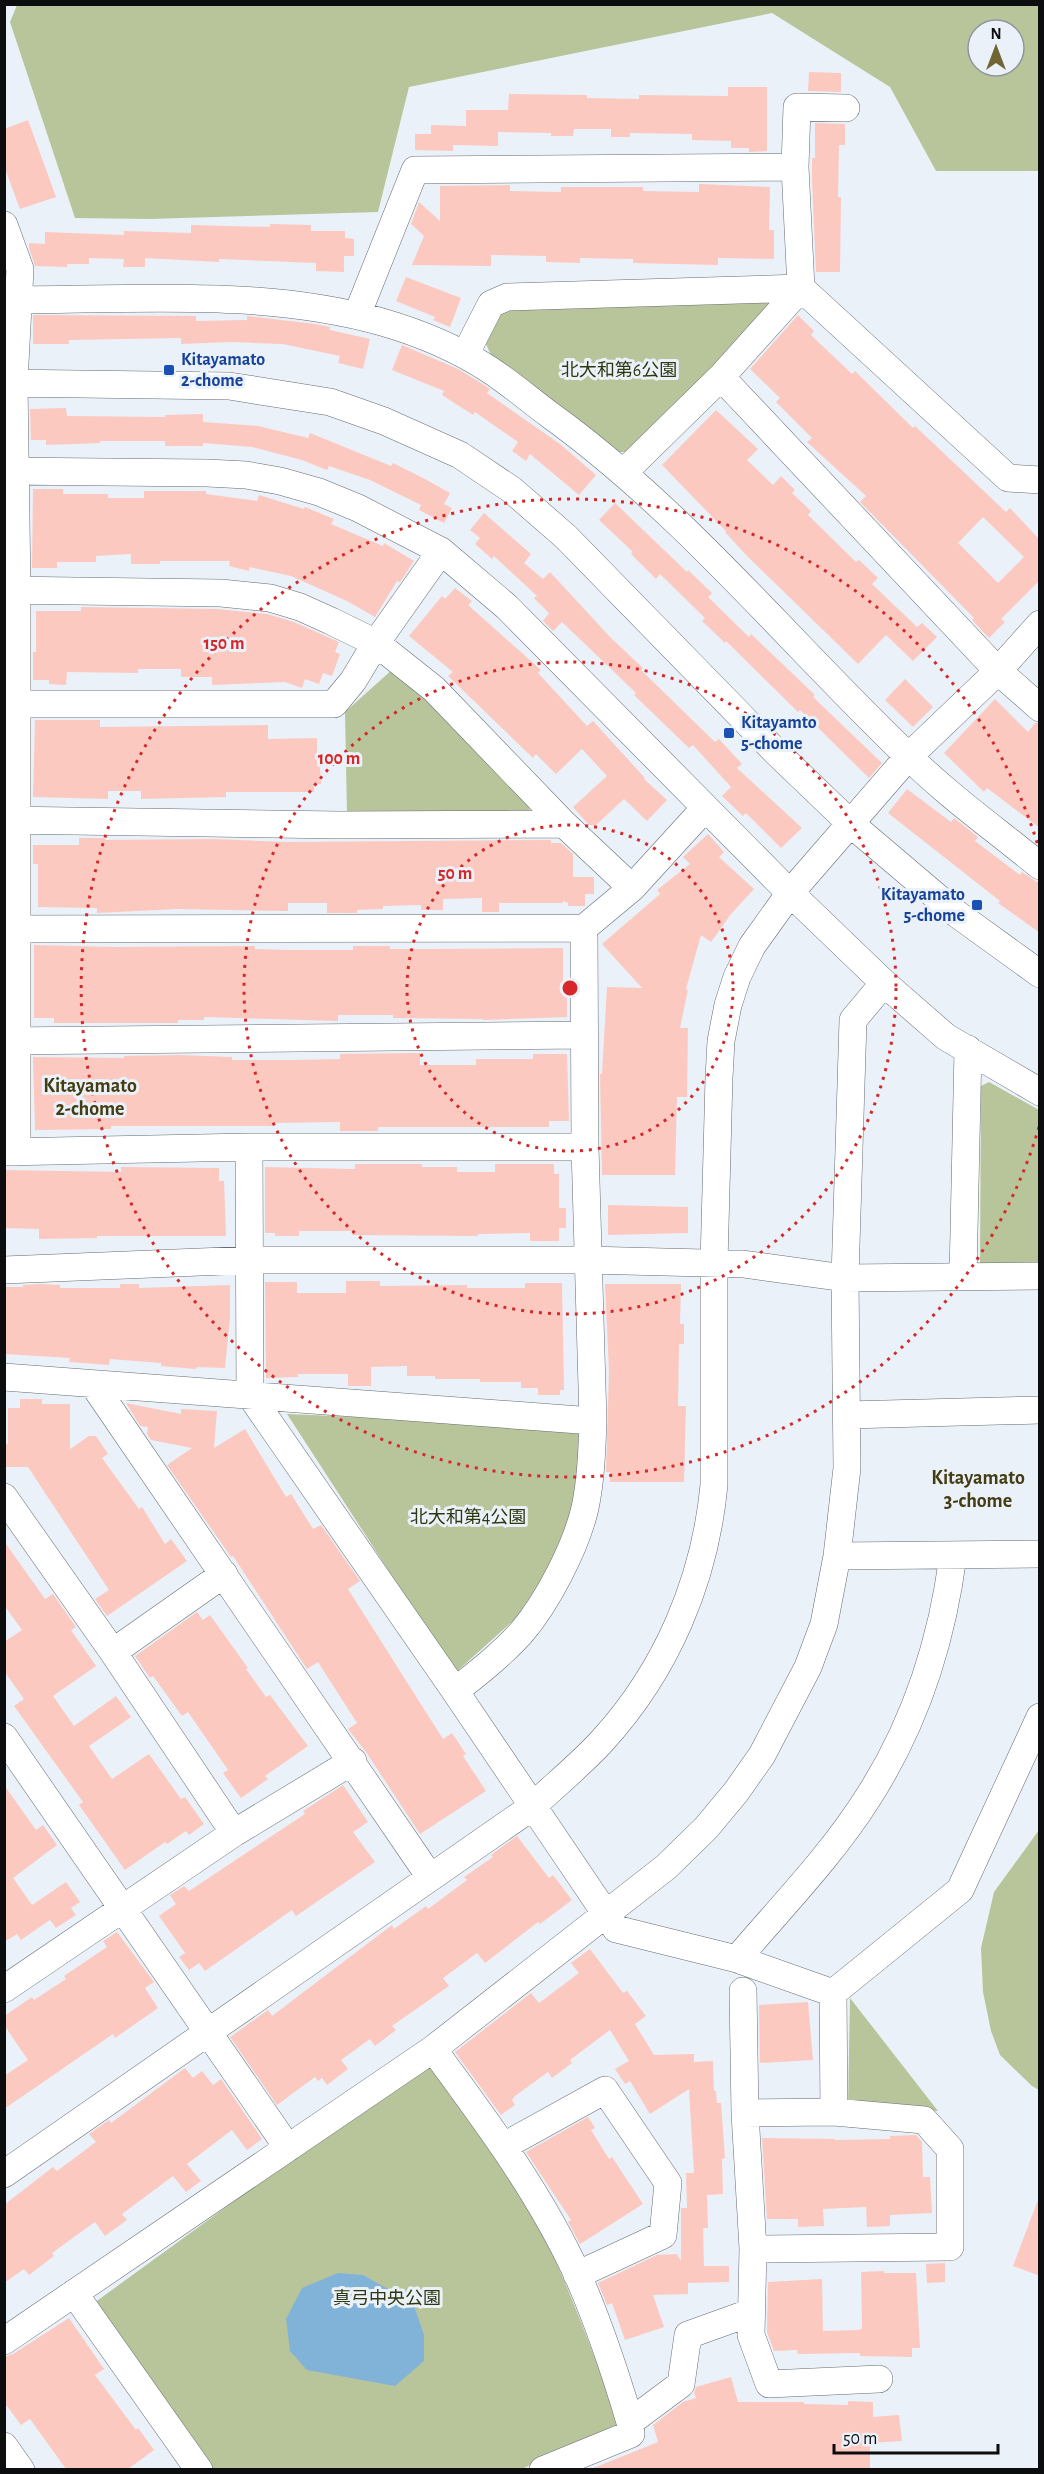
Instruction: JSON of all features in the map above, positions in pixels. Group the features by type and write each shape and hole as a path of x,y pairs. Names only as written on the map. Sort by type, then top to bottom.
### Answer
{"street":[{"path":"623,473 721,377 801,288 795,167 797,107 846,108"},
{"path":"357,315 414,170 795,167"},
{"path":"4,225 20,269 11,300 9,382 11,1152 249,1147 585,1147"},
{"path":"465,355 491,303 507,297 801,288 1008,478 1040,480"},
{"path":"11,300 258,299 357,315 404,329 465,355 530,398 623,473 667,513 908,757 1040,866"},
{"path":"721,377 998,671 1040,708"},
{"path":"9,382 229,386 265,390 330,402 360,412 406,430 460,456 512,490 552,523 778,754 851,824 957,914 1040,974"},
{"path":"10,471 207,473 246,475 280,481 319,492 358,508 441,551 507,608 790,893 884,983 946,1037 1040,1092"},
{"path":"10,704 334,704 353,681 376,643 441,551"},
{"path":"11,590 222,593 270,598 300,607 376,643 434,688 564,824 632,888"},
{"path":"4,2174 532,1807 586,1757 626,1713 668,1645 696,1580 706,1545 714,1485 714,1263 721,1041 728,1005 737,977 752,946 790,893 908,757 998,671 1040,624"},
{"path":"11,929 584,928 632,888 705,808"},
{"path":"10,820 339,825 564,824"},
{"path":"455,1690 515,1639 552,1590 576,1536 585,1508 593,1421 585,1147 584,928"},
{"path":"4,2341 433,2049 666,1867 706,1828 736,1792 762,1755 812,1657 824,1624 837,1556 847,1468 845,1278 853,1020 884,983"},
{"path":"11,1041 585,1035"},
{"path":"963,1276 968,1049"},
{"path":"249,1147 250,1395 455,1690 604,1914 616,1929 737,1959 833,1994"},
{"path":"4,1270 249,1260 588,1260 743,1264 845,1278 1040,1276"},
{"path":"4,1377 593,1421"},
{"path":"93,1384 430,1876"},
{"path":"847,1415 1040,1410"},
{"path":"4,1497 113,1652 234,1833"},
{"path":"837,1556 1040,1554"},
{"path":"737,1959 808,1879 869,1797 894,1753 915,1707 936,1640 948,1598 953,1556"},
{"path":"113,1652 224,1574"},
{"path":"833,1994 960,1890 1040,1717"},
{"path":"4,1737 288,2148"},
{"path":"8,1980 123,1909 234,1833 353,1761"},
{"path":"743,1990 745,2113 753,2249 751,2335 770,2384 879,2379"},
{"path":"833,1994 834,2112"},
{"path":"433,2049 504,2146 543,2211 577,2275 606,2346 630,2422 631,2434 543,2469"},
{"path":"504,2146 604,2090 668,2183 663,2235 577,2275"},
{"path":"745,2113 834,2112 924,2120 950,2149 950,2247 753,2249"},
{"path":"75,2294 199,2469"},
{"path":"630,2422 681,2384 688,2335 752,2312"},
{"path":"4,2446 21,2469"}],"green space":[{"path":"17,5 1039,5 1039,171 936,171 890,87 772,13 409,87 378,212 149,219 75,218 10,22"},
{"name":"北大和第6公園","path":"779,302 633,452 617,452 492,357 484,340 499,312 508,308"},
{"path":"394,668 530,799 529,817 347,813 345,712"},
{"path":"989,1082 1039,1110 1040,1266 980,1265 981,1086"},
{"name":"北大和第4公園","path":"287,1414 571,1426 585,1441 577,1507 552,1565 516,1618 455,1673"},
{"path":"1039,1830 1039,2090 1000,2055 991,2031 983,1992 981,1948 994,1892"},
{"path":"850,1998 938,2111 848,2108"},
{"name":"真弓中央公園","path":"427,2061 499,2158 536,2220 570,2294 620,2423 522,2469 210,2469 94,2303"}],"water":[{"path":"338,2273 363,2275 413,2303 424,2335 424,2361 395,2386 307,2370 290,2351 286,2319 302,2288"}],"building":[{"path":"809,72 841,73 841,92 808,91"},
{"path":"728,87 767,87 767,151 749,152 749,148 731,148 731,141 692,140 692,134 630,133 630,137 611,137 611,129 574,129 573,136 551,136 551,133 498,132 498,146 453,145 453,151 415,150 415,134 431,134 431,125 466,126 466,110 508,110 509,94 587,95 587,98 639,99 639,95 728,96"},
{"path":"28,120 56,197 20,209 4,166 4,129"},
{"path":"815,123 845,124 845,145 839,145 840,272 816,272 812,180 812,158 815,158"},
{"path":"699,184 770,187 769,230 774,230 774,259 718,258 718,265 633,263 633,259 580,258 580,263 546,262 546,256 491,255 491,266 412,265 424,236 411,224 419,202 440,221 440,186 510,185 510,191 561,192 561,187 643,187 643,191 699,192"},
{"path":"270,224 311,225 311,231 345,231 345,238 354,239 354,256 344,256 344,272 316,271 316,263 219,259 219,262 145,258 145,267 123,267 124,259 89,258 89,264 67,264 67,267 35,266 29,248 29,243 45,244 45,232 124,235 124,231 191,233 191,225 270,227"},
{"path":"406,277 461,298 450,327 433,320 435,317 396,301"},
{"path":"33,315 196,316 196,321 247,320 247,316 315,324 330,327 330,330 370,339 363,369 338,363 340,356 283,344 231,342 181,344 181,338 69,340 69,344 33,344"},
{"path":"798,315 814,331 811,335 852,374 855,371 913,428 915,426 1006,512 1010,508 1040,540 1040,580 1001,619 1005,622 989,638 972,620 974,618 860,502 866,496 807,442 812,438 776,402 780,398 750,369","holes":["983,517 1024,557 998,583 958,543"]},
{"path":"402,345 458,369 490,389 487,393 560,444 596,475 579,495 530,454 526,461 512,451 518,442 475,412 473,415 442,395 444,391 392,370"},
{"path":"66,408 67,416 165,417 165,415 203,414 203,422 258,426 308,438 310,433 391,466 393,463 423,478 450,493 444,504 452,508 444,523 419,510 421,505 370,480 329,466 327,470 302,460 252,447 203,443 203,446 165,446 165,441 100,441 100,443 46,445 46,440 31,440 30,409"},
{"path":"716,410 758,449 747,460 773,485 781,476 795,490 792,493 811,511 808,515 856,562 859,560 878,578 872,584 917,627 922,623 937,637 913,661 886,635 858,664 746,555 662,465"},
{"path":"33,489 63,489 63,494 108,494 108,498 144,498 144,491 206,491 206,494 257,501 259,495 304,509 305,507 334,519 331,524 383,546 384,543 414,561 400,582 397,581 375,617 347,601 291,576 249,567 249,571 229,566 230,561 160,561 160,564 131,564 131,554 96,556 96,562 57,562 57,568 32,568"},
{"path":"615,503 712,593 708,597 749,637 751,634 815,695 813,697 882,763 869,778 800,710 798,712 726,641 725,643 702,621 705,618 660,574 656,579 631,554 633,552 599,520"},
{"path":"484,513 531,554 524,563 543,579 550,572 611,638 643,668 641,670 715,742 719,739 742,764 737,768 802,828 781,848 746,813 743,816 722,796 731,787 693,745 689,748 562,622 553,631 543,621 549,613 534,598 537,596 494,556 492,559 475,544 480,538 470,530"},
{"path":"455,588 472,601 468,605 541,670 538,673 587,726 593,721 644,779 667,800 647,821 624,799 596,825 589,825 573,807 607,776 582,749 556,774 536,754 533,758 448,676 453,672 409,636 442,596 445,599"},
{"path":"81,607 217,609 267,614 294,622 339,642 335,652 340,654 332,676 323,673 319,684 305,679 302,688 285,682 212,685 212,677 181,677 181,669 138,669 138,673 67,672 66,685 49,684 49,680 33,680 36,611 81,611"},
{"path":"905,679 933,707 913,727 885,700"},
{"path":"995,699 1028,732 1035,723 1040,723 1040,828 987,788 984,792 944,753"},
{"path":"35,720 100,720 100,727 268,725 268,739 317,738 317,766 320,766 321,784 314,784 314,792 226,792 226,797 141,799 141,791 108,791 108,799 33,797"},
{"path":"907,789 951,822 954,818 978,837 975,841 1020,875 1022,872 1040,884 1040,933 998,903 1000,901 888,813"},
{"path":"708,834 724,852 719,857 754,889 731,914 711,942 701,935 686,989 688,990 680,1028 688,1028 687,1097 677,1097 675,1175 602,1175 600,1074 602,1074 607,987 642,988 602,944 660,894 657,890 690,864 683,857"},
{"path":"79,838 287,842 551,840 551,843 561,843 573,854 573,877 594,877 594,894 585,894 585,906 568,906 568,903 563,901 563,903 499,903 499,912 482,912 482,898 443,899 443,910 421,910 421,905 383,906 383,909 357,910 357,913 327,913 327,903 288,903 288,911 177,909 97,913 97,908 38,907 38,864 33,864 33,845 79,845"},
{"path":"34,945 255,946 255,949 292,950 353,950 353,946 390,946 390,949 563,948 563,991 567,991 567,1017 483,1020 393,1018 393,1015 338,1015 338,1021 204,1017 204,1020 178,1020 178,1023 54,1023 54,1018 34,1018"},
{"path":"420,1053 420,1065 476,1065 476,1059 533,1059 533,1054 567,1054 569,1121 549,1121 549,1127 378,1127 378,1131 340,1131 340,1122 272,1123 272,1126 111,1126 111,1129 35,1130 33,1057 124,1058 124,1056 179,1055 232,1057 232,1060 294,1060 340,1059 340,1054"},
{"path":"355,1164 422,1164 422,1167 457,1167 457,1172 495,1172 495,1164 554,1164 554,1174 559,1174 559,1208 566,1208 566,1228 559,1228 559,1241 530,1241 530,1233 478,1234 478,1236 352,1235 352,1231 299,1231 299,1236 275,1236 275,1233 265,1233 265,1167 355,1169"},
{"path":"121,1167 219,1168 219,1181 224,1181 226,1236 97,1236 97,1238 39,1239 39,1229 4,1228 4,1170 121,1172"},
{"path":"608,1205 688,1207 688,1233 608,1235"},
{"path":"346,1281 380,1281 380,1286 467,1285 467,1288 525,1288 525,1283 562,1283 564,1390 560,1390 560,1395 538,1395 538,1388 521,1388 521,1382 480,1382 480,1379 435,1379 435,1376 407,1376 407,1366 371,1367 371,1386 348,1386 348,1374 298,1374 298,1377 266,1378 265,1282 297,1282 297,1293 346,1293"},
{"path":"120,1284 139,1284 139,1288 230,1285 230,1318 225,1368 197,1367 196,1369 161,1366 161,1363 110,1359 109,1365 69,1362 70,1358 4,1354 4,1287 60,1285 60,1288 120,1288"},
{"path":"605,1284 681,1284 680,1324 684,1324 684,1344 679,1344 678,1406 686,1406 684,1482 610,1482 610,1472 606,1472 609,1371"},
{"path":"20,1399 42,1399 42,1404 70,1404 70,1449 89,1436 96,1436 108,1454 102,1458 139,1509 142,1507 165,1544 171,1539 187,1561 107,1616 95,1599 109,1590 28,1467 4,1467 4,1444 8,1444 8,1408 20,1408"},
{"path":"126,1403 181,1414 181,1409 217,1411 214,1448 245,1429 286,1497 291,1494 313,1529 321,1525 360,1581 348,1589 443,1739 452,1733 466,1754 463,1756 486,1791 420,1834 366,1752 348,1729 357,1723 318,1662 307,1669 233,1556 231,1557 167,1465 192,1448 151,1440 147,1434 148,1427 140,1426"},
{"path":"4,1541 45,1599 53,1594 76,1627 71,1630 96,1666 53,1696 74,1726 116,1696 131,1717 89,1746 112,1779 149,1754 181,1799 185,1797 204,1824 189,1835 186,1831 167,1844 165,1842 125,1870 79,1805 83,1802 14,1706 24,1699 4,1671 4,1642 22,1630 4,1605"},
{"path":"197,1612 203,1620 210,1615 266,1697 270,1695 308,1746 265,1776 268,1779 241,1798 223,1773 228,1770 188,1712 182,1716 153,1676 150,1678 135,1656"},
{"path":"4,1785 36,1830 43,1825 57,1845 13,1878 32,1905 66,1882 80,1902 71,1908 76,1915 56,1928 50,1920 21,1940 17,1934 4,1942"},
{"path":"343,1785 368,1822 353,1832 375,1862 296,1916 292,1910 205,1971 199,1963 189,1970 179,1957 185,1953 159,1916 176,1904 170,1895 184,1886 189,1891 305,1814 303,1811"},
{"path":"517,1836 549,1878 553,1875 572,1900 540,1924 538,1922 485,1963 477,1953 443,1978 449,1986 392,2026 396,2030 375,2046 370,2039 341,2060 348,2069 327,2085 322,2078 318,2081 315,2077 277,2105 230,2037 268,2010 272,2016 392,1925 394,1929 426,1906 428,1909 467,1880 464,1877 493,1857 491,1855"},
{"path":"117,1932 154,1982 145,1988 158,2008 115,2038 113,2034 4,2109 4,2076 28,2060 4,2025 4,2016 32,1997 34,2000 66,1979 64,1976 107,1947 103,1941"},
{"path":"590,1949 623,1993 627,1991 646,2016 635,2024 654,2055 694,2054 694,2062 713,2061 714,2091 716,2091 717,2103 721,2103 725,2158 722,2159 723,2194 707,2195 708,2228 703,2228 704,2266 729,2266 729,2282 688,2283 688,2294 653,2295 664,2327 625,2340 612,2303 607,2305 598,2283 657,2255 677,2254 681,2261 681,2208 687,2208 686,2173 694,2173 689,2089 650,2114 630,2081 625,2084 615,2069 629,2061 610,2030 570,2060 572,2063 552,2078 548,2072 515,2096 512,2100 515,2105 501,2115 455,2052 531,1993 539,2003 579,1973 571,1963"},
{"path":"808,2002 813,2060 760,2063 759,2005"},
{"path":"185,2068 193,2078 202,2071 213,2085 221,2079 262,2139 247,2150 232,2130 187,2164 201,2181 186,2192 173,2176 122,2214 127,2220 105,2236 95,2222 52,2253 54,2256 29,2275 24,2269 4,2283 4,2205 53,2167 57,2171 96,2142 89,2134 109,2120 111,2123"},
{"path":"588,2117 595,2128 591,2130 609,2159 612,2157 643,2204 580,2244 568,2222 571,2220 526,2152"},
{"path":"916,2135 922,2142 923,2177 930,2177 932,2213 890,2215 890,2226 867,2227 866,2207 823,2209 824,2226 798,2227 798,2219 767,2219 762,2138 890,2139 890,2136"},
{"path":"1038,2200 1040,2200 1040,2276 1013,2266"},
{"path":"945,2263 945,2282 927,2283 926,2264"},
{"path":"884,2271 884,2273 916,2273 920,2348 912,2348 912,2357 860,2356 860,2353 798,2354 797,2350 774,2351 767,2332 768,2282 822,2279 823,2331 859,2330 862,2328 861,2272"},
{"path":"69,2318 104,2369 95,2375 154,2450 128,2469 66,2469 30,2419 21,2425 4,2402 4,2357 13,2354"},
{"path":"731,2377 738,2402 848,2405 848,2401 873,2402 873,2417 899,2415 902,2441 870,2443 870,2469 591,2469 658,2442 653,2425 683,2402 696,2398 694,2393 696,2387"}],"place":[{"name":"Kitayamato 2-chome","path":"169,370"},
{"name":"Kitayamto 5-chome","path":"729,733"},
{"name":"Kitayamato 5-chome","path":"977,905"}],"district":[{"name":"Kitayamato 2-chome","path":"90,1098"},
{"name":"Kitayamato 3-chome","path":"978,1490"}]}
